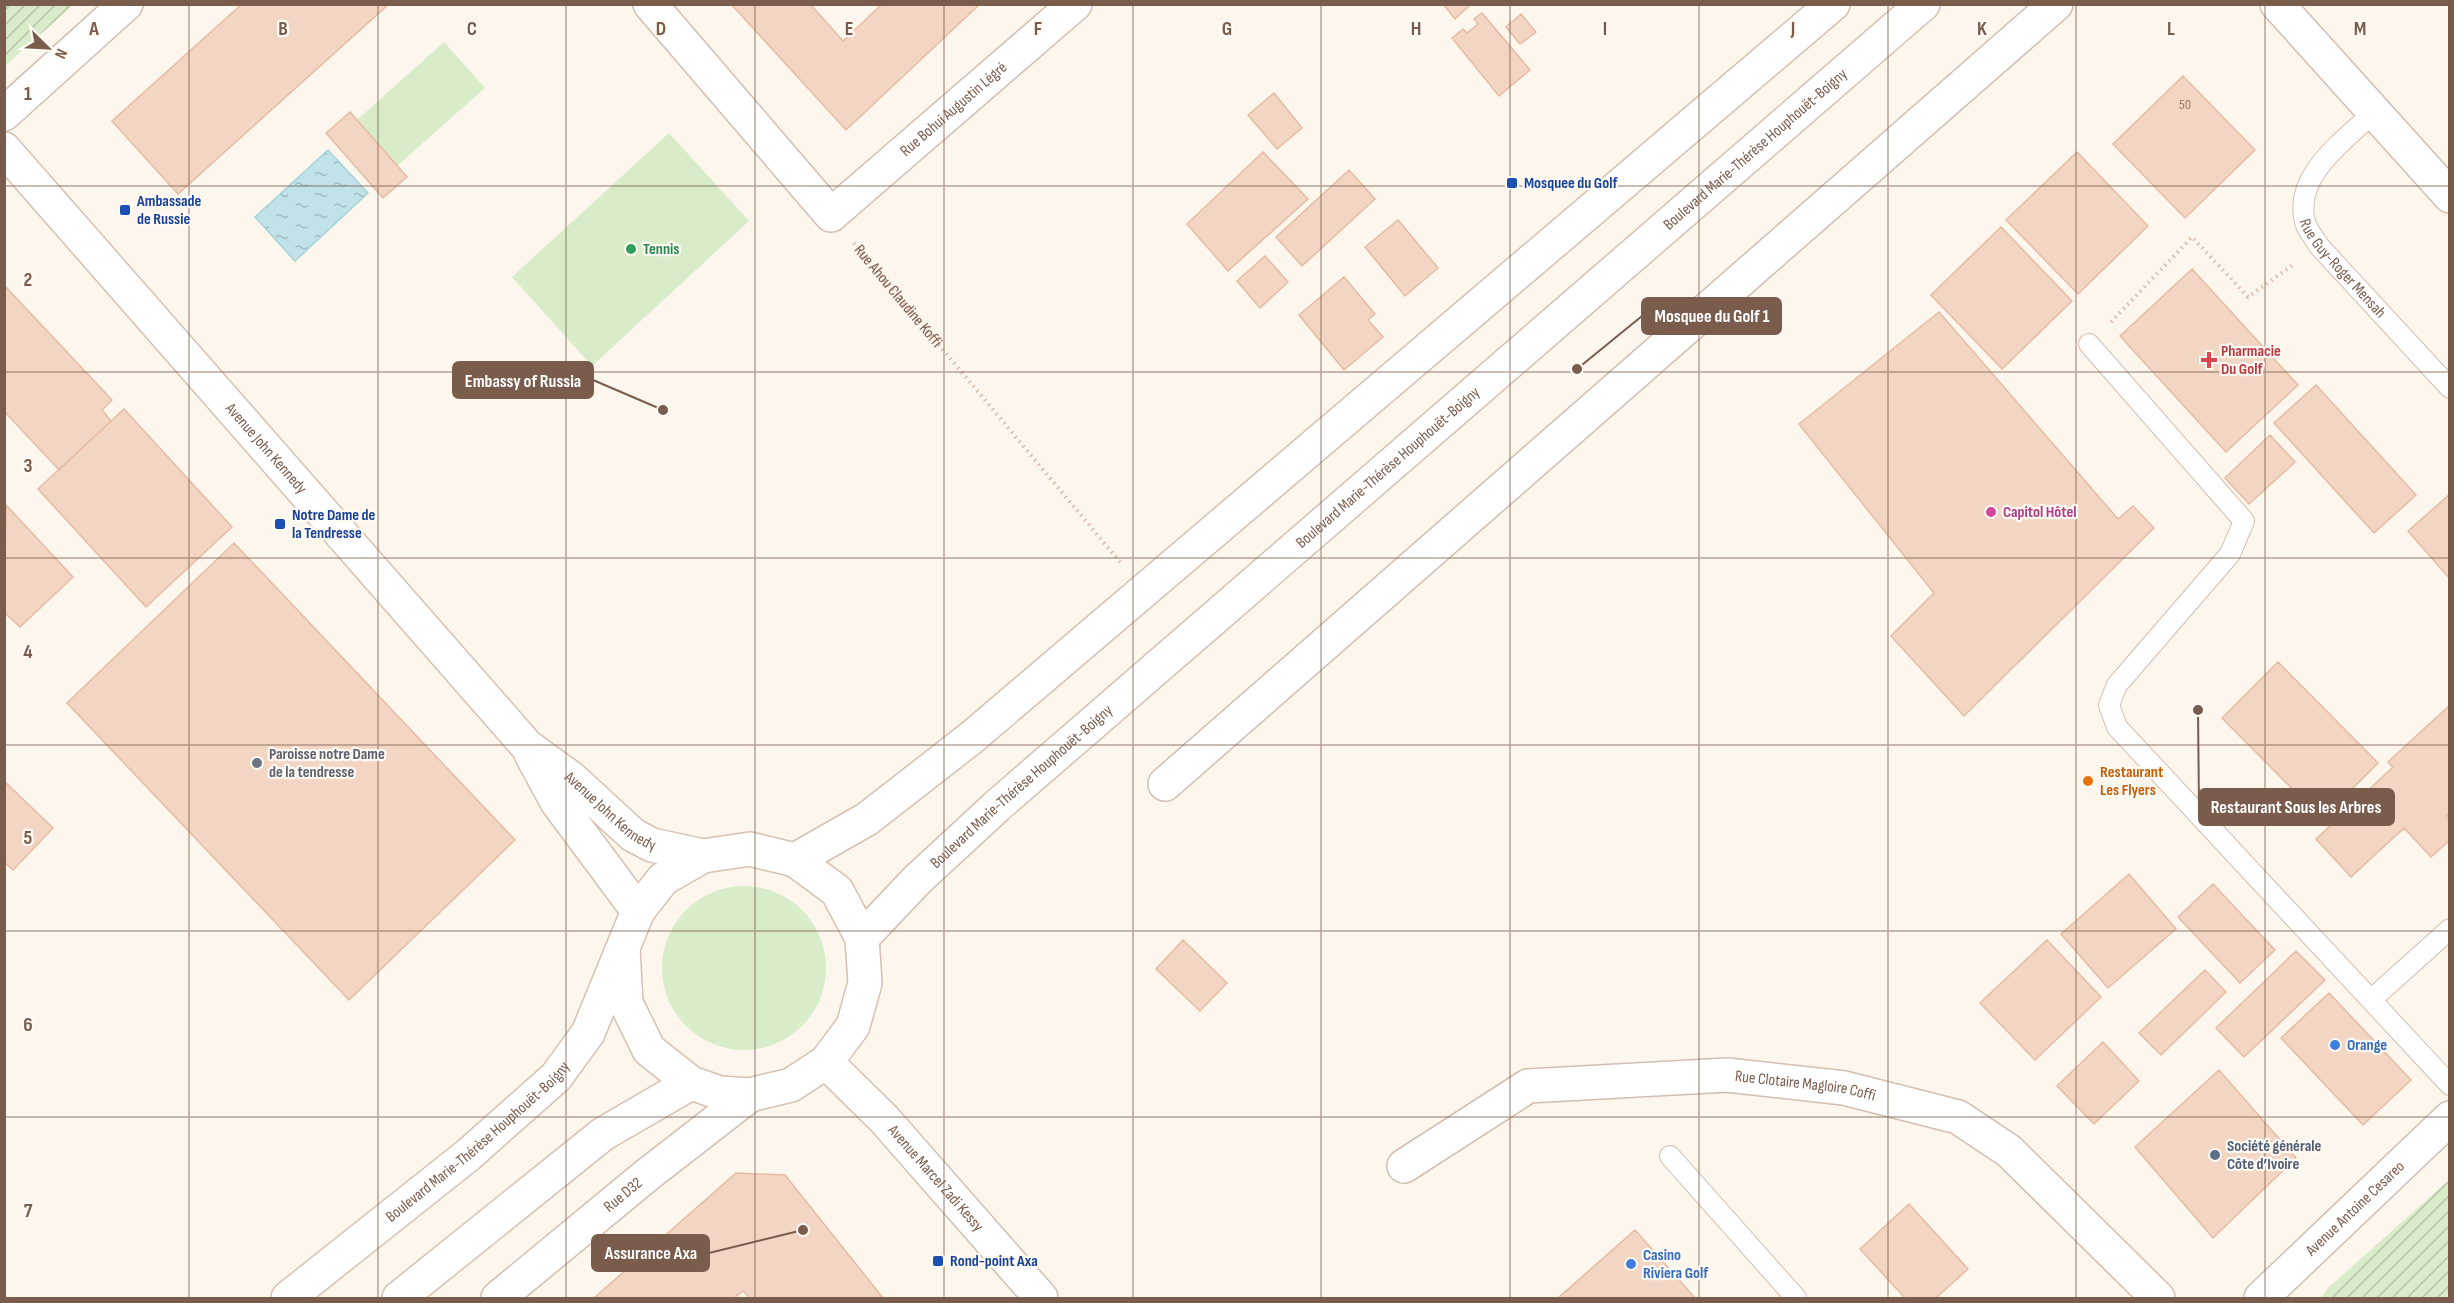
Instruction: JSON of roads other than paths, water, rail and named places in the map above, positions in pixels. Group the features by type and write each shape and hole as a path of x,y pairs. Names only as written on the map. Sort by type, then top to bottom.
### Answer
{"main road":[{"path":"4,114 126,4"},
{"name":"Rue Bohui Augustin Légré","path":"650,4 831,215 1075,4"},
{"path":"795,860 867,819 971,738 1833,4"},
{"name":"Boulevard Marie-Thérèse Houphouët-Boigny","path":"862,938 918,880 997,806 1923,4"},
{"path":"1165,784 2056,4"},
{"path":"2277,4 2450,196"},
{"name":"Avenue John Kennedy","path":"4,149 527,746 571,778 633,835 652,845 703,856 750,849 795,860 837,891 862,938 866,983 854,1026 826,1062 791,1085 750,1095 720,1093 691,1083 649,1050 626,1003 623,950 638,911 663,879 703,856"},
{"name":"Avenue John Kennedy","path":"527,746 557,802 638,911"},
{"name":"Boulevard Marie-Thérèse Houphouët-Boigny","path":"288,1299 468,1155 556,1077 588,1033 623,950"},
{"name":"Avenue Marcel Zadi Kessy","path":"826,1062 884,1119 1041,1299"},
{"name":"Rue Clotaire Magloire Coffi","path":"1404,1166 1528,1086 1727,1075 1844,1088 1958,1117 2009,1151 2158,1299"},
{"path":"399,1299 603,1134 691,1083"},
{"name":"Rue D32","path":"498,1299 646,1175 750,1095"},
{"name":"Avenue Antoine Cesareo","path":"2261,1299 2450,1118"}],"lane":[{"name":"Rue Guy-Roger Mensah","path":"2375,111 2313,171 2303,202 2305,222 2319,246 2450,388"},
{"path":"2089,344 2244,521 2230,554 2117,685 2109,705 2117,727 2450,1085"},
{"path":"2372,999 2450,929"},
{"path":"1670,1156 1796,1299"}],"water":[{"path":"328,150 368,193 295,261 255,217"}],"place":[{"name":"Mosquee du Golf","path":"1512,183"},
{"name":"Ambassade de Russie","path":"125,210"},
{"name":"Tennis","path":"631,249"},
{"name":"Pharmacie Du Golf","path":"2209,360"},
{"name":"Mosquee du Golf 1","path":"1577,369"},
{"name":"Embassy of Russia","path":"663,410"},
{"name":"Capitol Hôtel","path":"1991,512"},
{"name":"Notre Dame de la Tendresse","path":"280,524"},
{"name":"Restaurant Sous les Arbres","path":"2198,710"},
{"name":"Paroisse notre Dame de la tendresse","path":"257,763"},
{"name":"Restaurant Les Flyers","path":"2088,781"},
{"name":"Orange","path":"2335,1045"},
{"name":"Société générale Côte d’Ivoire","path":"2215,1155"},
{"name":"Assurance Axa","path":"803,1230"},
{"name":"Rond-point Axa","path":"938,1261"},
{"name":"Casino Riviera Golf","path":"1631,1264"}]}
